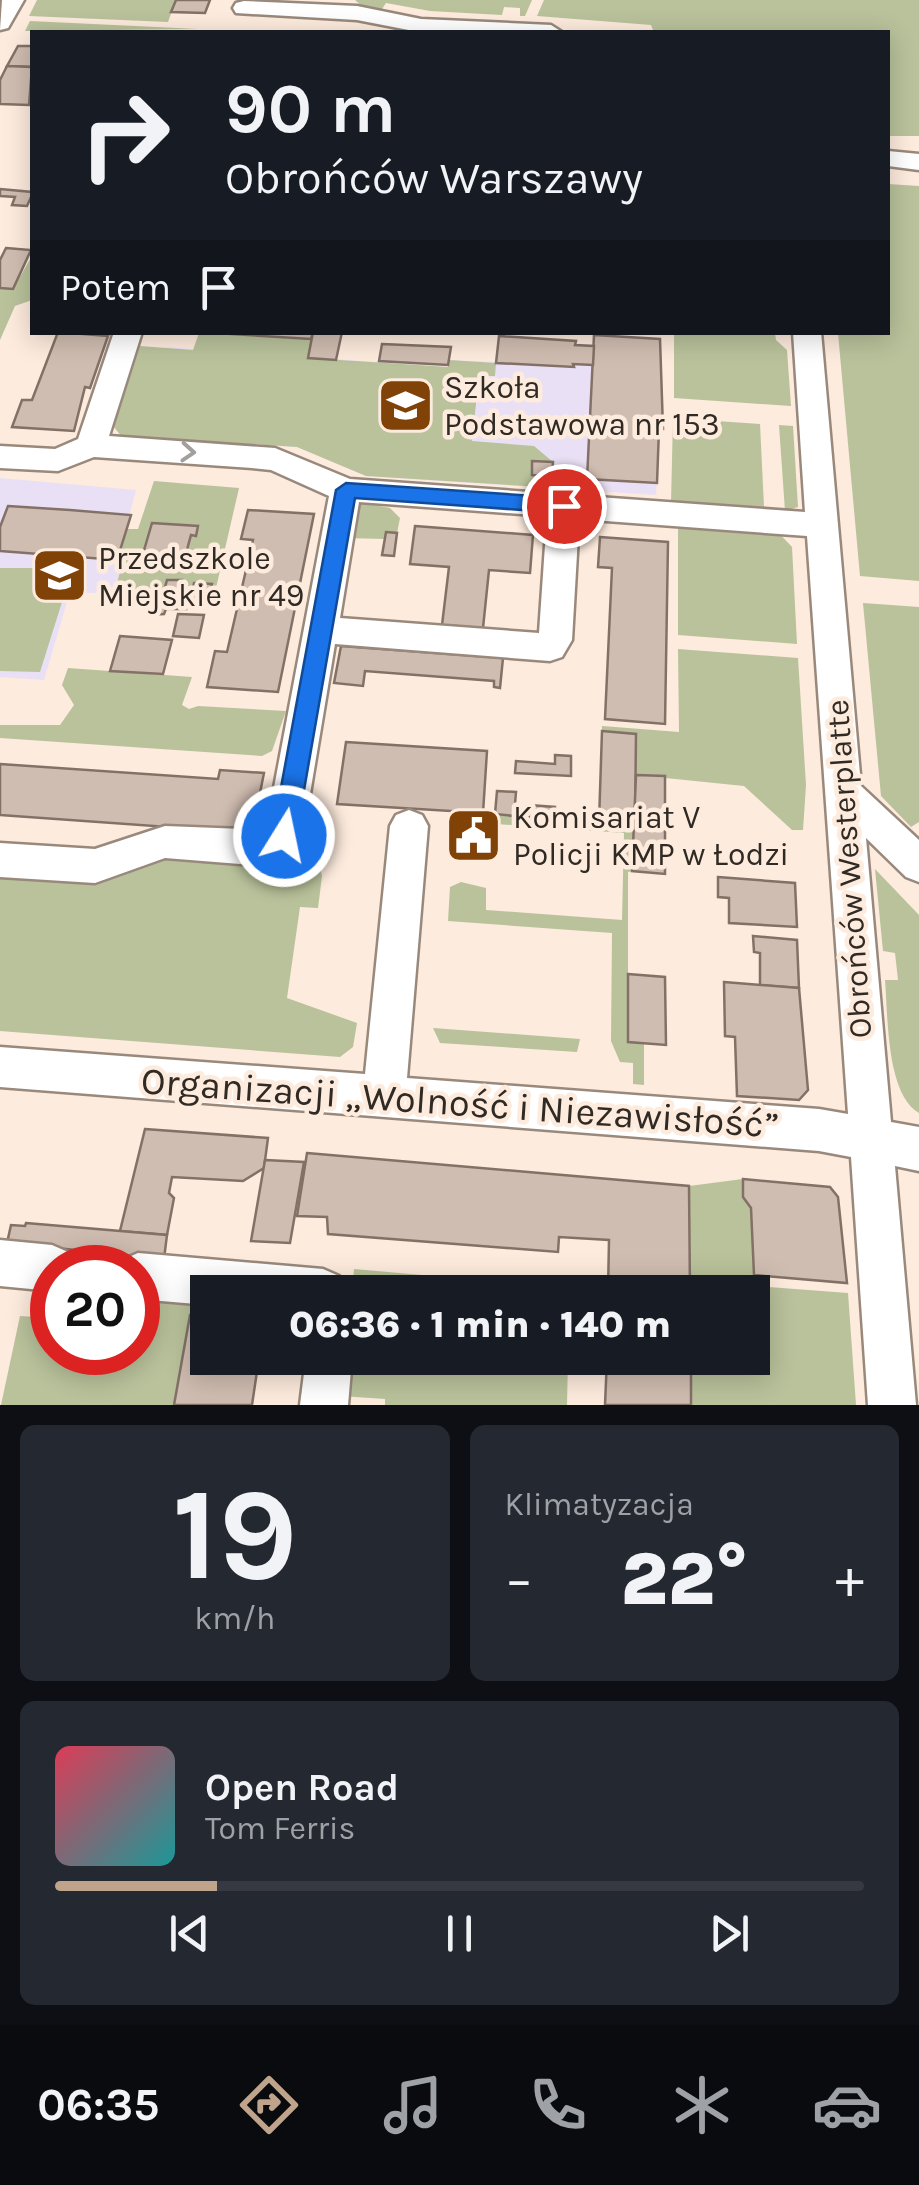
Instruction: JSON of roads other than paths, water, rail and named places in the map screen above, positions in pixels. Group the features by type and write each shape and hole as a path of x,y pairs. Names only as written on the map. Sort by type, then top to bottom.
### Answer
{"street":[{"path":"0,23 13,0"},
{"path":"237,30 246,4 357,13 421,26 507,30"},
{"path":"890,160 919,162"},
{"path":"91,446 127,335"},
{"name":"Obrońców Westerplatte","path":"808,335 892,1405"},
{"path":"0,457 58,460 91,446 268,458 346,490 823,525"},
{"path":"0,860 95,866 164,842 265,848 277,845 284,836 346,490"},
{"path":"323,630 550,648 555,640 564,506"},
{"path":"842,791 919,864"},
{"path":"384,1098 408,826"},
{"name":"Organizacji „Wolność i Niezawisłość”","path":"0,1067 870,1137 919,1149"},
{"path":"0,1263 30,1266"},
{"path":"160,1278 190,1280"},
{"path":"324,1405 327,1375"}],"place":[{"name":"Szkoła Podstawowa nr 153","path":"405,405"},
{"name":"Przedszkole Miejskie nr 49","path":"59,576"},
{"name":"Komisariat V Policji KMP w Łodzi","path":"474,835"}]}
